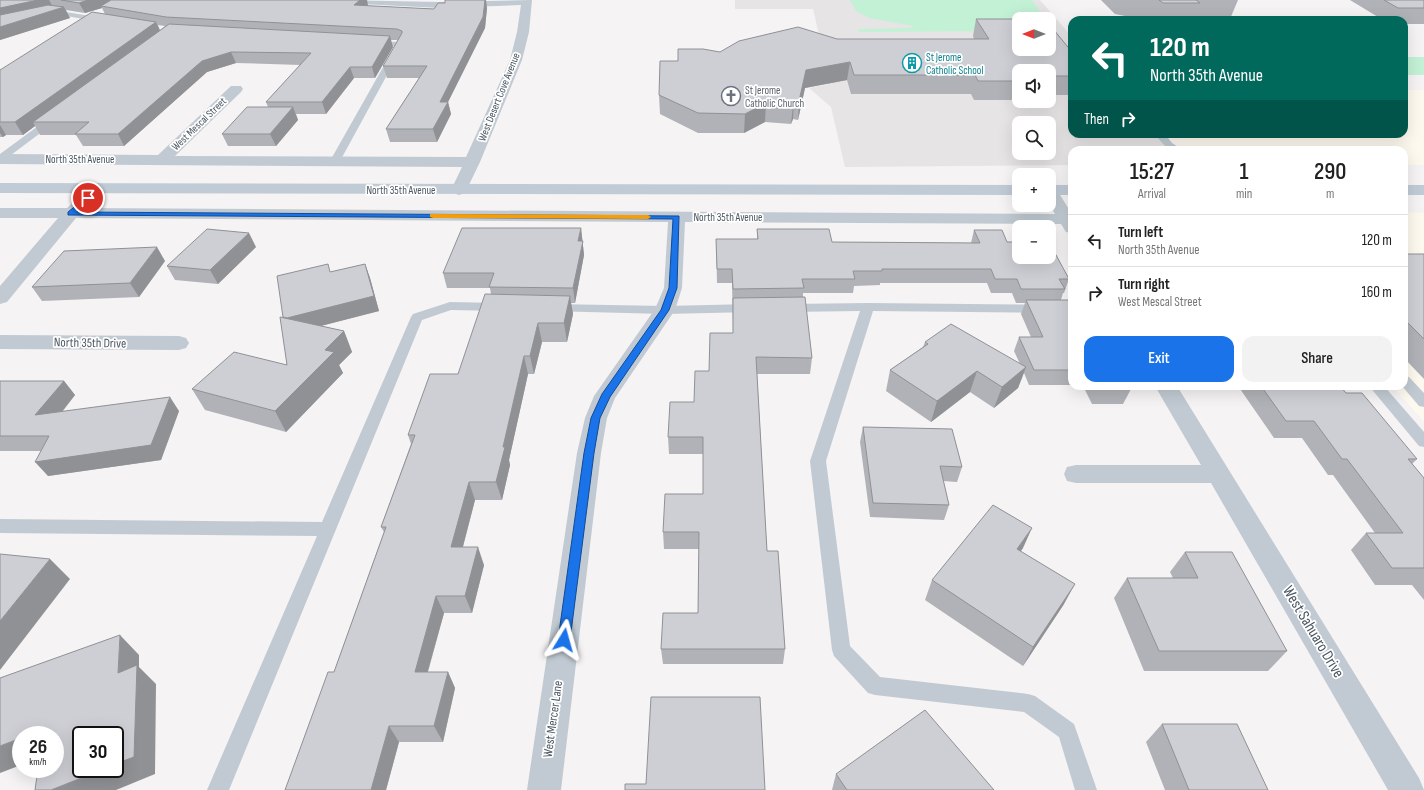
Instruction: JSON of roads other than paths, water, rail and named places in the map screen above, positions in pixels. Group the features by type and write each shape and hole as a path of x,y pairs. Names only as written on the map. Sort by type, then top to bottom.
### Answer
{"main road":[{"name":"North 35th Avenue","path":"0,188 1012,190"},
{"path":"1056,190 1068,190"},
{"path":"1408,190 1424,190"}],"street":[{"path":"341,0 471,4 527,1"},
{"name":"West Desert Cove Avenue","path":"459,190 516,60 523,32 527,1"},
{"name":"West Mescal Street","path":"162,160 236,89"},
{"name":"North 35th Avenue","path":"0,159 472,162"},
{"path":"0,298 71,214 98,188"},
{"path":"1056,201 1068,219"},
{"name":"North 35th Avenue","path":"0,213 677,217 1068,222"},
{"name":"West Mercer Lane","path":"544,790 589,453 596,418 605,396 665,310 673,288 677,217"},
{"name":"North 35th Drive","path":"0,342 180,343"},
{"name":"West Sahuaro Drive","path":"1168,390 1407,790"},
{"path":"1076,474 1219,474"}],"lane":[{"path":"39,15 54,12 109,21"},
{"path":"335,161 400,44 368,42"},
{"path":"0,159 57,116"},
{"path":"1164,138 1172,146"},
{"path":"218,790 417,317 450,306 514,307"},
{"path":"538,307 665,310 868,307 1068,309"},
{"path":"868,307 818,461 841,650 876,686 1028,703 1067,731 1086,790"},
{"path":"1408,384 1424,402"},
{"path":"1379,390 1424,442"},
{"path":"0,526 328,529"}],"place":[{"name":"St Jerome Catholic School","path":"912,63"},
{"name":"St Jerome Catholic Church","path":"731,96"}]}
